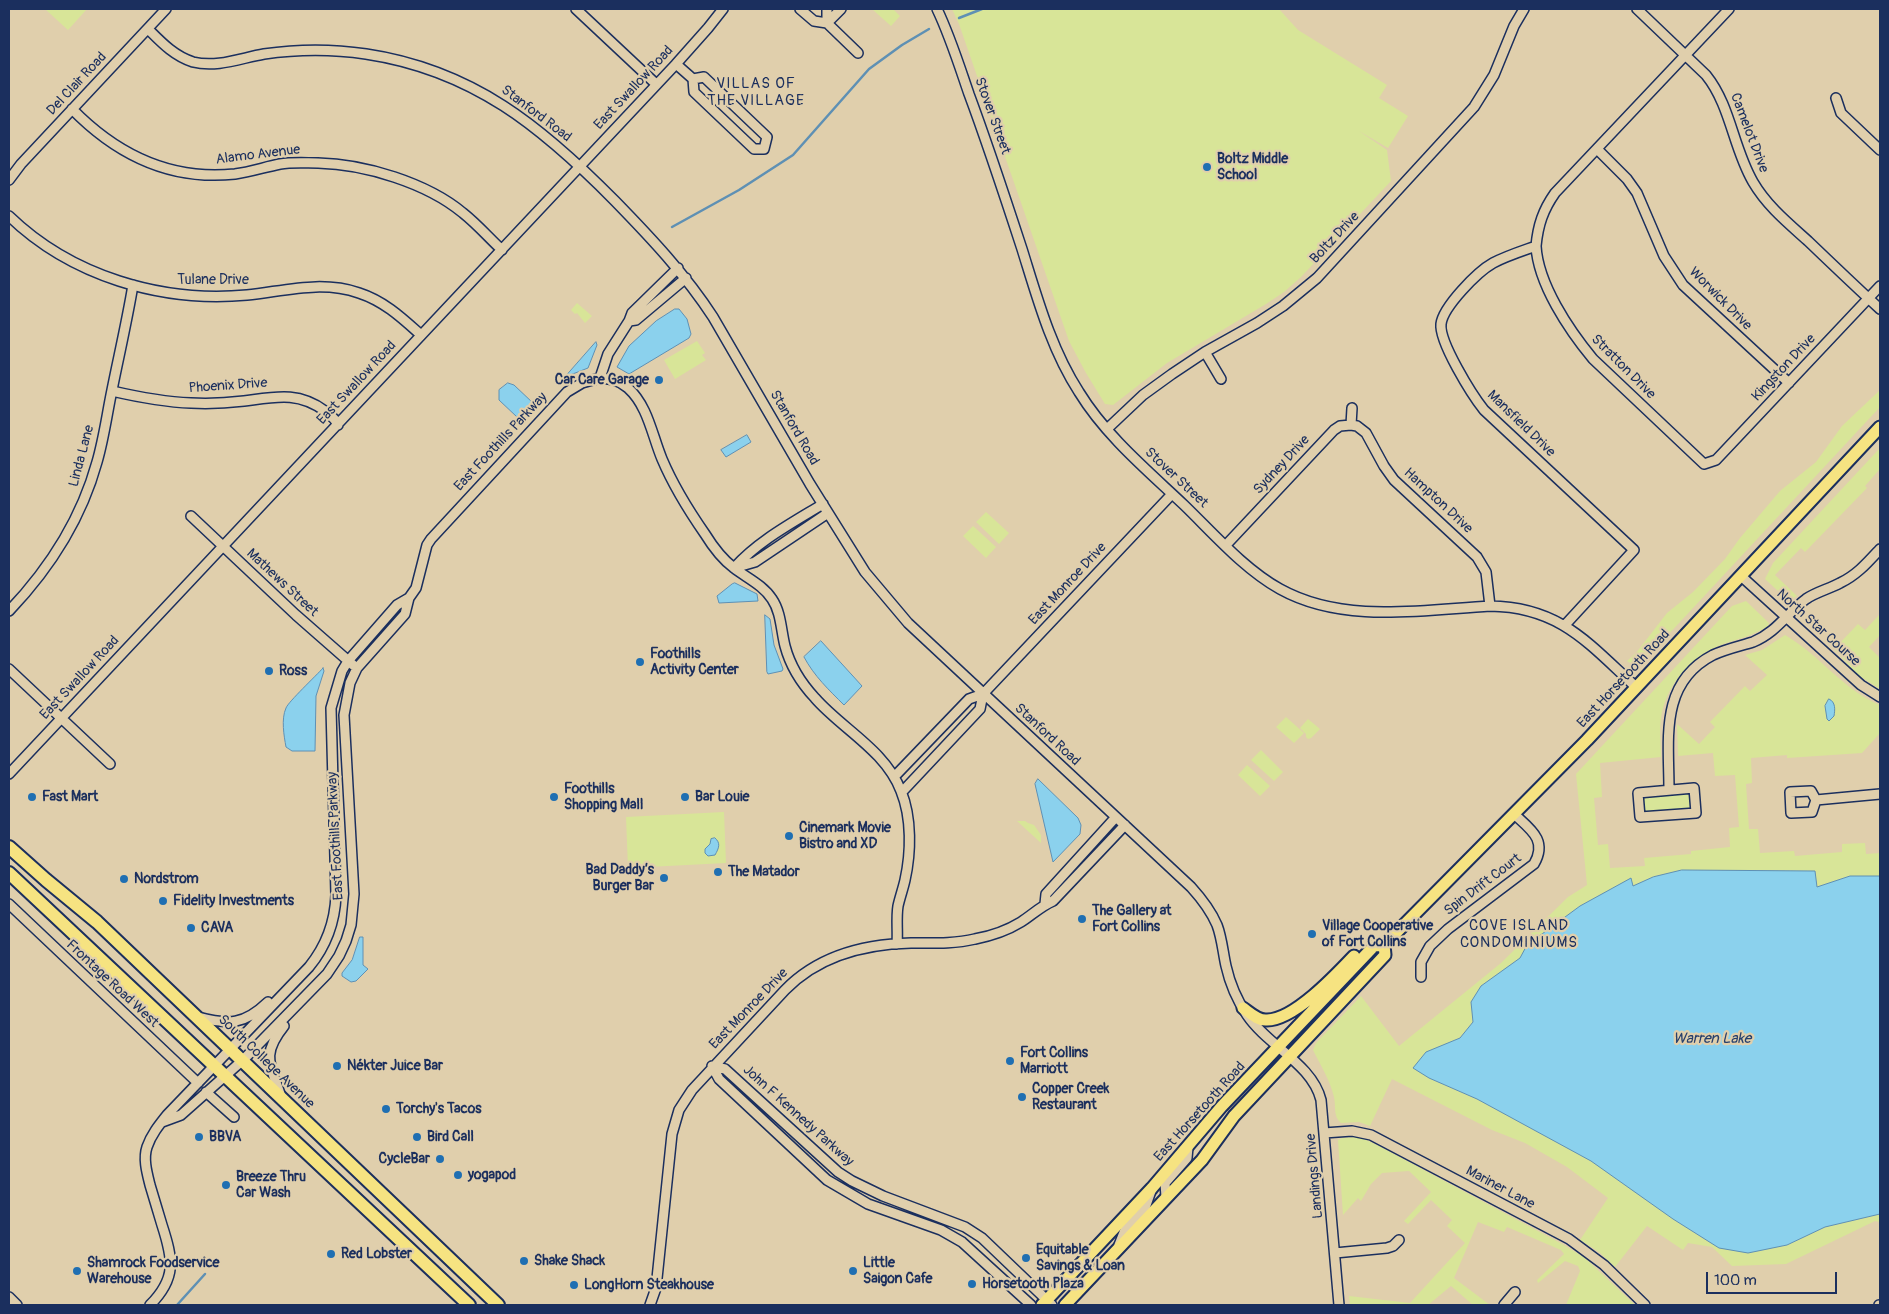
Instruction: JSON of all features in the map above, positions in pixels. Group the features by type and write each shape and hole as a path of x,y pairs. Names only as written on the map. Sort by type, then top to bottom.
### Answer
{"highway":[{"name":"South College Avenue","path":"9,847 97,922 498,1305"},
{"path":"9,873 469,1305"}],"main road":[{"name":"East Horsetooth Road","path":"1047,1304 1152,1188 1222,1106 1378,946 1514,814 1880,427"},
{"name":"East Horsetooth Road","path":"1065,1305 1202,1160 1234,1116 1385,955 1378,946"},
{"path":"1243,1008 1260,1019 1277,1018 1316,994 1364,947 1378,946"}],"street":[{"name":"Del Clair Road","path":"9,180 21,164 166,9"},
{"path":"576,9 656,84"},
{"name":"East Swallow Road","path":"9,774 676,64 723,9"},
{"path":"800,9 814,21 827,24 858,53"},
{"path":"827,24 828,9"},
{"path":"827,24 841,9"},
{"name":"Stover Street","path":"937,9 952,43 1000,178 1029,272 1056,348 1078,392 1128,452 1246,563 1279,588 1295,596 1346,610 1391,612 1490,606 1512,607 1532,611 1565,625 1585,640 1636,687"},
{"name":"Boltz Drive","path":"1107,429 1143,395 1172,374 1205,352 1283,306 1317,278 1339,256 1474,107 1494,75 1514,26 1524,9"},
{"name":"Camelot Drive","path":"1637,9 1686,55 1714,85 1721,97 1746,170 1766,201 1880,309"},
{"path":"1536,246 1537,231 1547,205 1556,193 1729,9"},
{"name":"Stanford Road","path":"148,28 174,53 193,62 207,64 263,54 310,50 365,54 419,66 470,86 507,107 580,166 655,241 686,278 718,324 822,504 865,572 894,607 908,623 983,694 1192,887 1206,906 1217,926 1229,977 1243,1008 1260,1030 1288,1058"},
{"path":"676,64 693,80 694,92 754,149 764,149 767,137 704,78 693,80"},
{"path":"1836,98 1841,113 1880,150"},
{"name":"Alamo Avenue","path":"72,109 88,125 114,145 150,163 169,169 205,174 228,174 281,164 320,163 349,166 386,175 423,189 451,204 463,212 502,250"},
{"name":"Worwick Drive","path":"1597,149 1627,179 1637,193 1664,256 1683,285 1789,383"},
{"name":"Tulane Drive","path":"9,216 30,234 66,258 97,273 132,285 158,292 207,296 262,293 300,286 337,287 358,292 384,304 421,335"},
{"name":"Stratton Drive","path":"1536,246 1540,271 1545,284 1581,345 1593,359 1704,464"},
{"name":"Mansfield Drive","path":"1536,246 1494,263 1479,274 1447,308 1443,316 1441,332 1475,399 1484,410 1634,550 1565,625"},
{"path":"678,268 632,313 608,354 600,378 615,380 627,388 639,401 662,460 710,542 734,568 763,588 776,604 790,661 806,686 829,713 872,750 894,777 902,792 909,829 905,879 898,907 897,944"},
{"path":"629,321 636,320 686,278"},
{"name":"Linda Lane","path":"9,611 58,551 80,511 98,460 132,285"},
{"name":"Kingston Drive","path":"1704,464 1716,460 1880,286"},
{"path":"1205,352 1221,379"},
{"name":"East Foothills Parkway","path":"162,1122 181,1115 243,1060 332,967 346,941 351,925 354,894 344,715 350,683 357,668 405,614 409,598 416,588 427,545 436,532 567,392 582,382 600,378"},
{"name":"Phoenix Drive","path":"112,391 163,401 192,403 221,403 288,396 301,399 320,408 336,421 338,425"},
{"path":"1351,425 1352,408"},
{"name":"Sydney Drive","path":"1226,545 1334,430 1340,426 1351,425"},
{"name":"Hampton Drive","path":"1351,425 1357,426 1366,434 1394,480 1477,557 1486,572 1490,606"},
{"name":"East Monroe Drive","path":"894,777 969,698 983,694 1172,494"},
{"path":"734,568 745,556 822,504"},
{"path":"734,568 754,563 828,513"},
{"name":"Mathews Street","path":"191,516 357,668"},
{"path":"1669,790 1670,712 1676,693 1683,681 1701,663 1713,655 1753,642 1766,634 1807,599 1851,577 1880,549"},
{"name":"North Star Course","path":"1741,576 1861,685 1880,697"},
{"name":"East Foothills Parkway","path":"150,1305 169,1280 171,1253 146,1171 147,1148 154,1131 162,1122 318,957 329,934 333,921 336,894 330,708 342,671 348,661 397,605 409,598"},
{"path":"9,669 110,764"},
{"name":"East Monroe Drive","path":"902,792 980,709 983,694"},
{"path":"1694,788 1696,812 1640,817 1638,792 1669,790 1694,788"},
{"path":"1816,800 1880,794"},
{"name":"Spin Drift Court","path":"1421,977 1421,962 1430,946 1448,929 1534,864 1538,856 1538,842 1535,834 1514,814"},
{"name":"East Monroe Drive","path":"1045,904 1046,894 1116,817"},
{"name":"East Monroe Drive","path":"650,1305 656,1288 667,1170 678,1110 712,1066 785,990 801,976 845,952 897,944 955,942 987,936 1020,923 1045,904 1053,901 1125,825"},
{"name":"Frontage Road West","path":"9,904 198,1083"},
{"path":"196,1016 218,1022 238,1022 282,995"},
{"path":"281,1097 270,1065 270,1051 276,1036 286,1024 288,1014"},
{"name":"Landings Drive","path":"1288,1058 1310,1077 1319,1091 1339,1305"},
{"name":"John F Kennedy Parkway","path":"712,1066 725,1069 838,1172 875,1192 965,1226 982,1238 1047,1304"},
{"name":"John F Kennedy Parkway","path":"712,1066 718,1079 827,1180 868,1204 941,1230 957,1239 972,1250 1031,1305"},
{"path":"206,1092 234,1117"},
{"name":"Mariner Lane","path":"1324,1133 1352,1131 1370,1135 1569,1239 1604,1266 1645,1305"},
{"path":"1166,1197 1165,1183 1187,1158 1188,1147"},
{"path":"1116,1250 1125,1230 1145,1208 1152,1188"},
{"path":"1335,1253 1387,1248 1393,1246 1399,1240"},
{"path":"1504,1305 1515,1292"},
{"path":"9,1297 17,1305"}],"green space":[{"path":"45,9 87,9 68,30"},
{"path":"872,9 893,9 900,16 891,26"},
{"name":"Boltz Middle School","path":"952,9 1279,9 1298,30 1387,85 1379,98 1408,116 1388,148 1359,131 1387,150 1391,181 1301,277 1284,292 1167,363 1113,405 1105,404 1069,341 959,24"},
{"path":"577,303 592,316 585,323 577,313 575,314 571,310"},
{"path":"697,341 705,353 702,355 706,360 675,379 664,360"},
{"path":"1880,390 1880,407 1640,665 1636,667 1627,661 1636,653 1667,613 1693,592 1725,559 1740,538 1780,491 1816,462 1842,426"},
{"path":"1880,448 1880,469 1865,486 1867,488 1805,552 1801,548 1775,575 1797,596 1789,601 1765,579 1773,563"},
{"path":"986,512 1009,533 999,544 976,522"},
{"path":"973,526 996,547 986,558 963,536"},
{"path":"1746,601 1769,623 1768,626 1707,651 1680,675 1663,707 1660,728 1661,757 1600,763 1602,797 1594,798 1598,845 1608,844 1610,868 1645,866 1644,858 1691,854 1691,851 1730,847 1729,828 1739,827 1735,775 1715,776 1713,753 1678,756 1677,724 1699,744 1715,727 1710,722 1745,686 1750,691 1767,675 1745,655 1762,650 1785,635 1798,643 1854,691 1880,705 1880,733 1862,753 1787,758 1787,755 1751,758 1752,783 1746,784 1749,829 1758,829 1760,853 1794,851 1795,856 1842,852 1842,844 1865,843 1866,854 1880,853 1880,876 1850,876 1817,887 1815,871 1682,870 1653,877 1633,886 1631,879 1580,906 1527,945 1520,958 1481,986 1471,1002 1473,1022 1460,1038 1444,1046 1429,1078 1477,1099 1592,1161 1673,1219 1719,1248 1787,1245 1825,1227 1880,1214 1880,1222 1875,1221 1786,1264 1732,1266 1712,1247 1688,1243 1683,1250 1647,1226 1615,1267 1599,1252 1580,1240 1608,1198 1567,1167 1525,1143 1492,1130 1392,1079 1370,1126 1359,1122 1341,1123 1336,1115 1334,1097 1330,1085 1313,1050 1316,1043 1361,996 1399,1046 1501,963 1568,897 1587,885 1576,774 1732,606"},
{"path":"1880,614 1880,635 1869,647 1880,658 1880,689 1858,675 1834,649 1858,624 1865,630"},
{"path":"1286,717 1304,733 1294,743 1276,727"},
{"path":"1308,719 1320,729 1308,739 1300,728"},
{"path":"1261,750 1283,772 1274,781 1251,760"},
{"path":"1247,765 1270,786 1260,796 1238,775"},
{"path":"1688,794 1691,806 1689,808 1645,812 1644,810 1645,797"},
{"path":"724,812 726,863 628,868 626,817"},
{"path":"1017,821 1025,821 1034,825 1041,835 1041,843"},
{"path":"1360,1137 1564,1245 1585,1258 1635,1305 1566,1305 1580,1271 1578,1266 1565,1261 1538,1283 1537,1280 1564,1254 1561,1250 1507,1227 1504,1232 1478,1222 1454,1278 1490,1305 1473,1305 1451,1286 1428,1305 1350,1305 1349,1296 1410,1303 1465,1243 1447,1226 1452,1220 1431,1200 1408,1224 1404,1221 1431,1192 1409,1171 1382,1173 1371,1184 1361,1201 1358,1198 1343,1215 1338,1140"}],"water":[{"path":"675,309 679,309 687,319 691,334 689,338 629,374 617,367 629,346 656,321"},
{"path":"596,342 597,345 588,368 565,377"},
{"path":"508,383 514,385 533,403 534,406 523,418 517,417 499,400 499,390"},
{"path":"747,435 751,442 726,457 721,450"},
{"path":"735,583 757,594 758,601 719,603 717,596"},
{"path":"765,615 770,619 774,645 783,669 782,671 768,674 767,672"},
{"path":"821,641 862,686 844,705 817,677 804,657"},
{"path":"323,668 324,671 316,696 315,751 292,751 286,747 284,738 284,712 288,705"},
{"path":"1829,699 1833,702 1835,709 1834,716 1829,721 1825,706"},
{"path":"1038,779 1078,818 1081,825 1080,834 1053,862 1035,784"},
{"path":"715,838 719,844 718,850 715,855 708,856 705,853 705,849 710,844 711,839"},
{"name":"Warren Lake","path":"1682,870 1815,871 1817,887 1850,876 1880,876 1880,1214 1825,1227 1787,1245 1748,1253 1719,1248 1673,1219 1591,1161 1477,1099 1429,1078 1413,1068 1426,1052 1460,1038 1473,1022 1471,1002 1481,986 1520,958 1527,945 1580,906 1631,878 1633,886 1653,877"},
{"path":"360,937 363,937 363,965 368,969 356,981 351,982 342,976 342,973 352,960"}],"waterway":[{"path":"959,18 982,9"},
{"path":"672,227 739,190 793,155 869,69 902,45 929,29"},
{"path":"177,1305 205,1274"}],"place":[{"name":"Boltz Middle School","path":"1207,167"},
{"name":"Car Care Garage","path":"659,380"},
{"name":"Foothills Activity Center","path":"640,662"},
{"name":"Ross","path":"269,671"},
{"name":"Fast Mart","path":"32,797"},
{"name":"Foothills Shopping Mall","path":"554,797"},
{"name":"Bar Louie","path":"685,797"},
{"name":"Cinemark Movie Bistro and XD","path":"789,836"},
{"name":"The Matador","path":"718,872"},
{"name":"Bad Daddy’s Burger Bar","path":"664,878"},
{"name":"Nordstrom","path":"124,879"},
{"name":"Fidelity Investments","path":"163,901"},
{"name":"The Gallery at Fort Collins","path":"1082,919"},
{"name":"CAVA","path":"191,928"},
{"name":"Village Cooperative of Fort Collins","path":"1312,934"},
{"name":"Fort Collins Marriott","path":"1010,1061"},
{"name":"Nékter Juice Bar","path":"337,1066"},
{"name":"Copper Creek Restaurant","path":"1022,1097"},
{"name":"Torchy's Tacos","path":"386,1109"},
{"name":"BBVA","path":"199,1137"},
{"name":"Bird Call","path":"417,1137"},
{"name":"CycleBar","path":"440,1159"},
{"name":"yogapod","path":"458,1175"},
{"name":"Breeze Thru Car Wash","path":"226,1185"},
{"name":"Red Lobster","path":"331,1254"},
{"name":"Equitable Savings & Loan","path":"1026,1258"},
{"name":"Shake Shack","path":"524,1261"},
{"name":"Shamrock Foodservice Warehouse","path":"77,1271"},
{"name":"Little Saigon Cafe","path":"853,1271"},
{"name":"Horsetooth Plaza","path":"972,1284"},
{"name":"LongHorn Steakhouse","path":"574,1285"}],"district":[{"name":"VILLAS OF THE VILLAGE","path":"756,92"},
{"name":"COVE ISLAND CONDOMINIUMS","path":"1519,934"}]}
